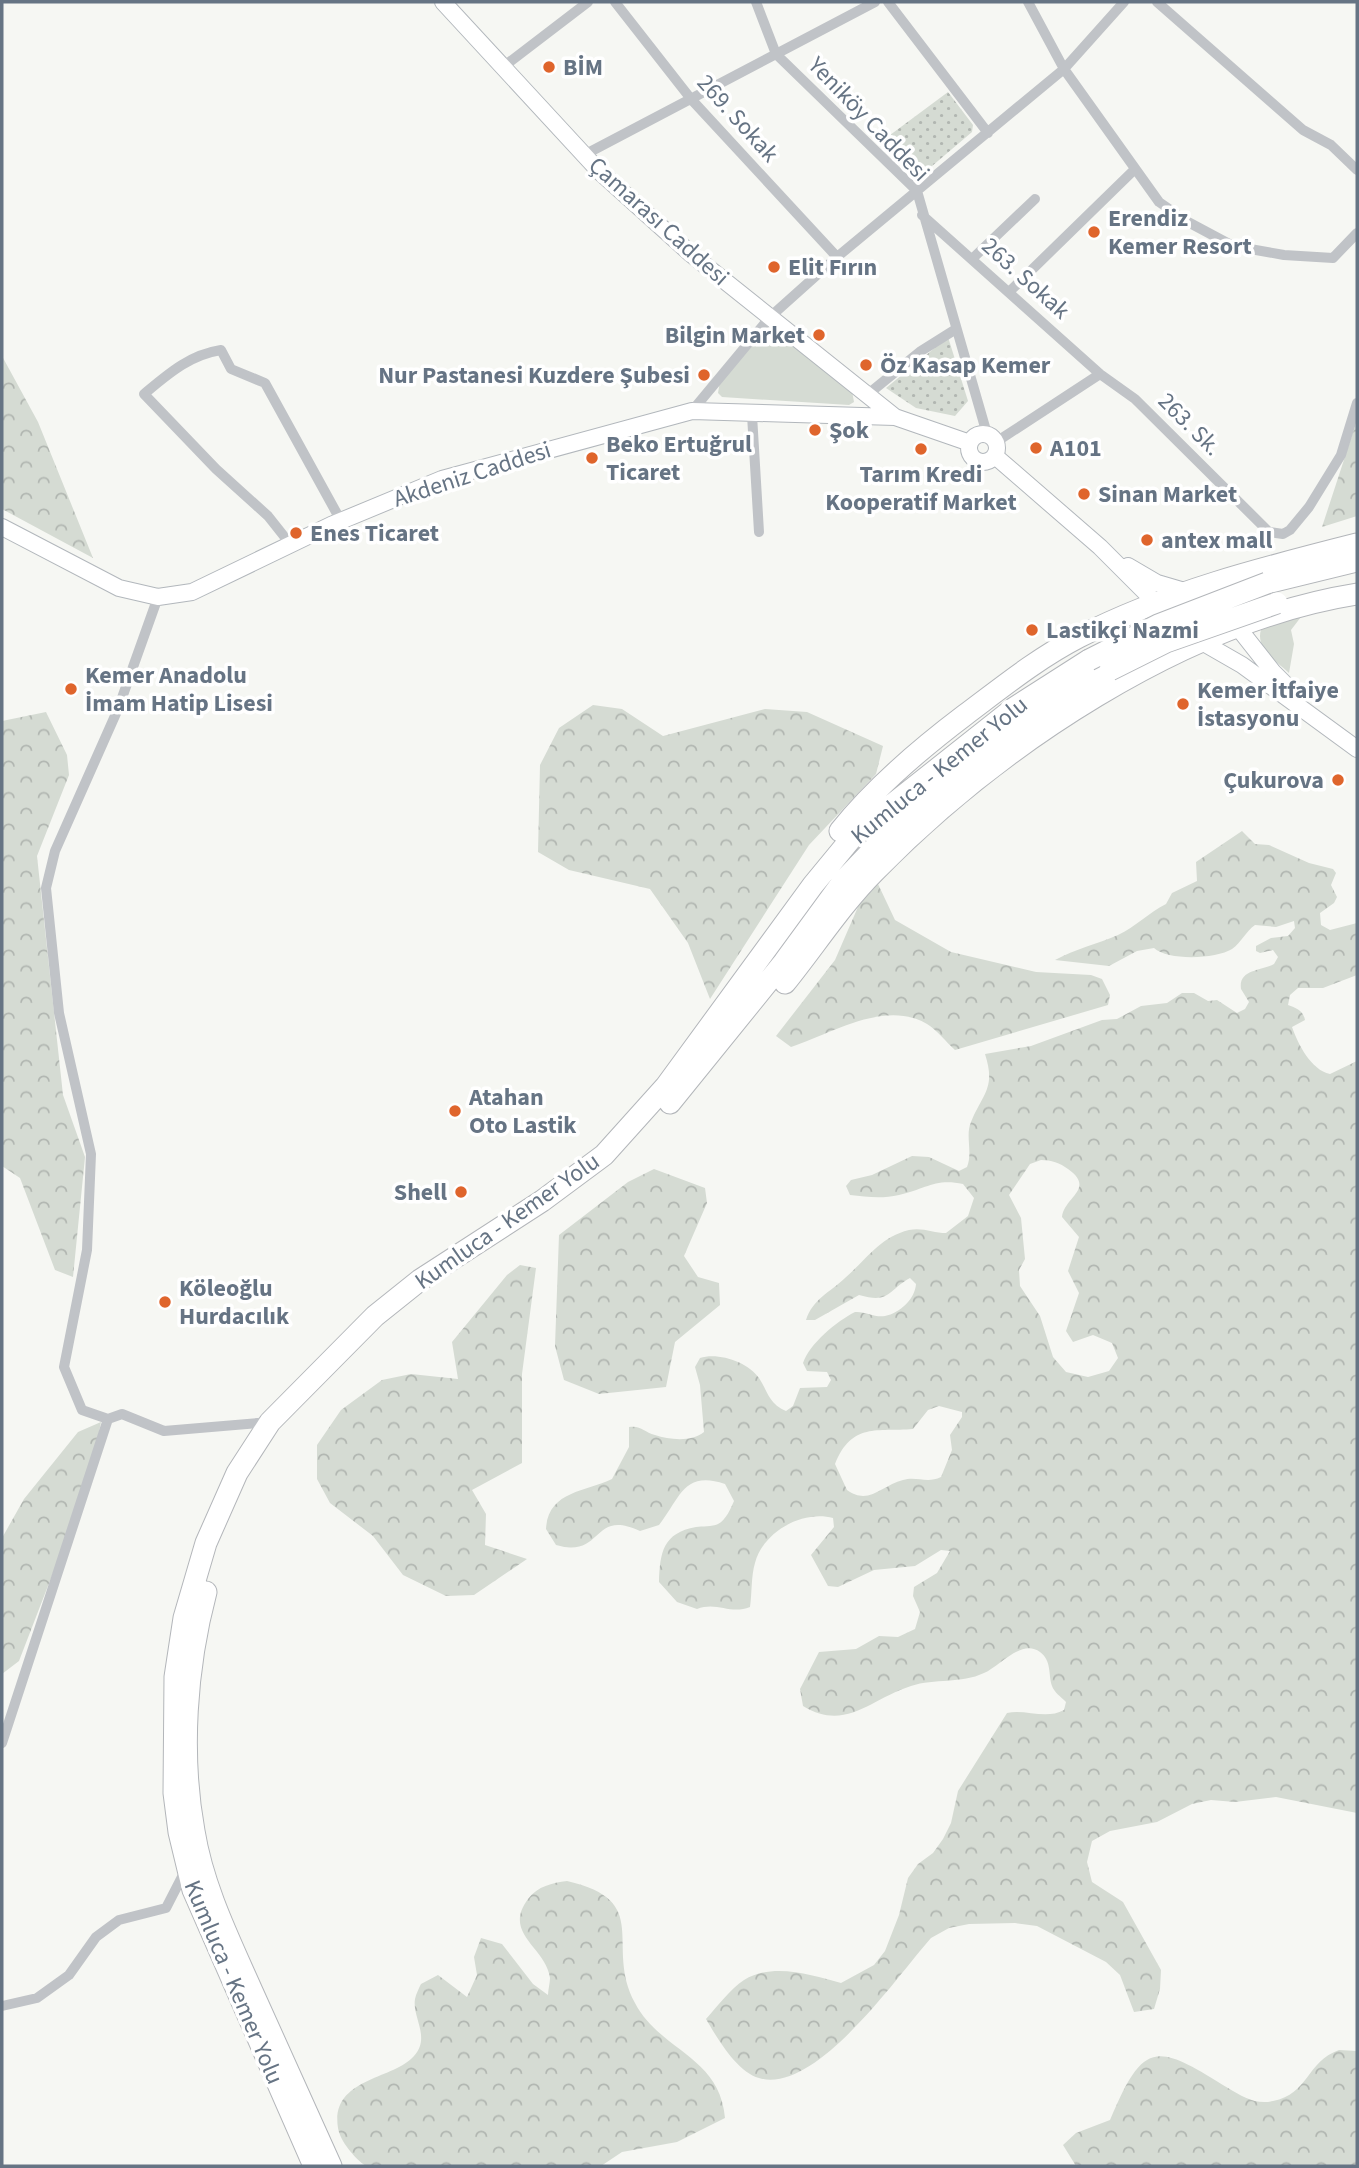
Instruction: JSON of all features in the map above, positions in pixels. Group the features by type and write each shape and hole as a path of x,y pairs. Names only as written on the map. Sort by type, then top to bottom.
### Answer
{"highway":[{"path":"718,1017 741,975 816,862 849,820 923,746 1017,676 1078,637 1188,591 1248,571 1357,544"},
{"name":"Kumluca - Kemer Yolu","path":"314,2166 203,1916 187,1868 178,1819 172,1754 175,1677 184,1618 206,1543 237,1474 270,1422 375,1316 420,1280 542,1201 604,1155 666,1086 813,885 855,834 976,736 1089,660 1158,625 1267,583 1357,561"},
{"name":"Kumluca - Kemer Yolu","path":"331,2166 224,1929 194,1832 188,1782 191,1676 201,1612 215,1557 235,1505 265,1454 304,1405 346,1361 422,1296 580,1189 634,1140 695,1073 784,962 844,880 905,816 1010,730 1110,670 1166,642 1277,603 1357,580"},
{"name":"Kumluca - Kemer Yolu","path":"695,1073 738,1038 857,891 911,836 992,768 1121,680 1200,642 1238,627 1357,594"}],"street":[{"name":"Çamarası Caddesi","path":"443,2 584,155 691,254 895,417"},
{"path":"503,67 588,2"},
{"name":"269. Sokak","path":"615,2 691,99 837,257"},
{"name":"Yeniköy Caddesi","path":"756,2 776,54 917,191 956,329 993,444"},
{"path":"584,155 875,2"},
{"path":"888,2 988,133"},
{"path":"1028,2 1064,69 1158,202 1233,246 1284,255 1333,258 1357,233"},
{"path":"692,411 770,317 837,257 1064,69 1124,2"},
{"path":"1157,2 1303,130 1331,145 1357,170"},
{"path":"1010,292 1135,170"},
{"path":"973,258 1035,200"},
{"name":"263. Sokak","path":"922,215 1100,374"},
{"path":"867,395 921,351 956,329"},
{"path":"291,545 268,516 144,394 184,362 202,353 221,350 231,369 265,383 341,521"},
{"path":"993,444 1100,374"},
{"name":"263. Sk.","path":"1100,374 1135,399 1269,532 1283,534 1290,530 1309,507 1341,455 1357,403"},
{"name":"Akdeniz Caddesi","path":"2,527 120,588 158,597 192,592 341,521 442,479 692,411 752,415 895,417 970,443 969,450 977,461 990,460 993,444"},
{"path":"752,415 759,532"},
{"path":"970,443 974,437 993,444 1156,604 1200,642 1242,665 1357,749"},
{"path":"1100,547 1147,578 1188,591 1220,606 1273,672 1333,732"},
{"path":"158,597 118,709 55,851 46,888 59,1013 91,1154 87,1250 64,1367 82,1410 108,1419 122,1413 164,1432 270,1422"},
{"path":"2,1743 108,1419"},
{"path":"2,2006 37,1998 69,1975 96,1937 119,1920 166,1908 187,1868"}],"green space":[{"path":"948,92 973,125 972,132 925,172 906,168 882,141"},
{"path":"775,333 852,391 854,402 849,405 722,397 718,393 720,381 759,335"},
{"path":"948,337 968,401 955,416 916,408 886,388"},
{"path":"2,356 38,422 93,558 2,509"},
{"path":"1357,420 1357,516 1322,527"},
{"path":"1304,613 1291,630 1294,644 1289,673 1264,649 1261,630"},
{"path":"593,705 622,709 663,736 765,709 807,712 883,746 876,774 809,845 710,999 688,943 650,889 569,870 538,852 540,765 559,728"},
{"path":"46,712 67,755 69,775 37,856 63,1095 85,1157 73,1277 55,1270 20,1178 2,1166 2,721"},
{"path":"1242,831 1255,844 1269,845 1309,863 1333,869 1336,873 1331,885 1337,897 1334,903 1320,913 1321,925 1330,930 1357,923 1357,975 1323,988 1298,988 1290,995 1288,1005 1303,1014 1305,1020 1292,1027 1311,1062 1323,1072 1330,1074 1357,1061 1357,1813 1276,1797 1235,1802 1211,1800 1192,1804 1157,1822 1110,1831 1092,1841 1087,1862 1092,1882 1123,1902 1161,1970 1160,1989 1154,2009 1134,2012 1120,1975 1106,1962 1037,1926 1015,1923 969,1924 949,1928 931,1938 877,2003 830,2051 805,2068 781,2078 759,2078 735,2062 706,2019 734,1988 755,1975 792,1972 841,1983 874,1965 885,1951 899,1915 908,1878 943,1839 951,1823 958,1791 1007,1713 1057,1713 1064,1710 1066,1702 1053,1688 1044,1656 1026,1648 984,1673 957,1680 911,1686 845,1715 818,1713 803,1706 800,1689 819,1652 856,1649 879,1636 898,1637 915,1629 920,1612 913,1596 914,1587 937,1573 950,1551 941,1550 915,1566 874,1570 838,1587 828,1586 811,1555 834,1527 833,1518 809,1517 775,1533 759,1552 754,1568 750,1607 736,1610 711,1606 697,1609 677,1602 659,1582 662,1553 676,1534 696,1527 716,1525 723,1520 734,1501 725,1484 700,1481 691,1484 678,1497 659,1525 640,1531 613,1525 591,1541 571,1547 556,1545 546,1529 548,1516 561,1500 612,1479 629,1447 629,1427 674,1439 687,1439 704,1432 700,1385 695,1367 700,1358 724,1357 748,1367 759,1378 772,1401 786,1411 793,1406 800,1388 827,1387 831,1380 827,1372 807,1371 803,1363 811,1348 824,1334 855,1312 885,1316 906,1304 913,1295 916,1284 910,1278 888,1295 877,1298 859,1295 815,1320 806,1320 817,1301 890,1238 914,1229 946,1233 968,1216 974,1198 963,1184 938,1183 899,1195 881,1197 850,1195 846,1186 851,1180 872,1175 912,1156 929,1157 959,1171 967,1167 969,1127 989,1083 985,1054 1031,1046 1102,1020 1117,1019 1141,1006 1167,1003 1182,993 1194,993 1208,1001 1217,1000 1237,1013 1245,1009 1249,1002 1241,989 1243,978 1274,964 1278,957 1273,950 1260,953 1256,951 1256,946 1271,938 1288,936 1295,928 1294,921 1276,927 1255,925 1232,949 1204,957 1181,957 1154,948 1137,951 1109,966 1055,960 1118,935 1166,904 1172,893 1197,881 1196,862","holes":["1041,1160 1062,1165 1076,1176 1079,1182 1079,1188 1062,1217 1079,1237 1068,1271 1079,1293 1066,1331 1073,1342 1093,1335 1112,1343 1118,1358 1109,1371 1088,1377 1066,1372 1053,1357 1040,1316 1020,1286 1019,1270 1025,1259 1021,1218 1009,1195 1030,1164","939,1406 962,1412 962,1417 950,1435 952,1450 941,1477 931,1480 903,1480 862,1496 847,1490 835,1464 849,1441 858,1435 877,1430 913,1429 928,1410"]},
{"path":"878,884 895,920 951,952 1036,972 1091,975 1102,979 1110,995 1108,1005 955,1050 927,1024 911,1017 894,1015 858,1021 791,1047 776,1036 835,960 864,893"},
{"path":"654,1169 705,1188 707,1203 684,1256 698,1277 719,1283 720,1305 675,1342 666,1387 599,1394 564,1380 555,1346 559,1235 628,1182"},
{"path":"520,1265 536,1268 522,1374 522,1463 472,1490 486,1514 485,1545 527,1559 474,1595 446,1596 403,1575 373,1536 330,1503 317,1479 317,1445 341,1410 382,1380 411,1374 458,1379 452,1342 507,1275"},
{"path":"101,1422 90,1477 19,1661 2,1674 2,1538 24,1499 78,1432"},
{"path":"567,1881 594,1890 610,1900 619,1913 627,1982 635,2003 646,2019 701,2067 712,2081 721,2097 725,2118 677,2142 622,2152 601,2166 366,2166 345,2144 338,2128 338,2112 344,2099 353,2090 404,2064 419,2049 421,2035 415,1999 421,1984 438,1975 467,1997 477,1975 474,1957 481,1938 502,1944 533,1984 548,1995 550,1978 547,1967 522,1931 521,1911 536,1891"},
{"path":"1339,2050 1357,2051 1357,2166 1076,2166 1063,2145 1076,2133 1110,2120 1133,2074 1143,2062 1155,2057 1168,2057 1184,2063 1244,2097 1267,2102 1294,2092 1320,2062"}],"place":[{"name":"BİM","path":"549,67"},
{"name":"Erendiz Kemer Resort","path":"1094,232"},
{"name":"Elit Fırın","path":"774,267"},
{"name":"Bilgin Market","path":"819,335"},
{"name":"Öz Kasap Kemer","path":"866,365"},
{"name":"Nur Pastanesi Kuzdere Şubesi","path":"704,375"},
{"name":"Şok","path":"815,430"},
{"name":"A101","path":"1036,448"},
{"name":"Tarım Kredi Kooperatif Market","path":"921,449"},
{"name":"Beko Ertuğrul Ticaret","path":"592,458"},
{"name":"Sinan Market","path":"1084,494"},
{"name":"Enes Ticaret","path":"296,533"},
{"name":"antex mall","path":"1147,540"},
{"name":"Lastikçi Nazmi","path":"1032,630"},
{"name":"Kemer Anadolu İmam Hatip Lisesi","path":"71,689"},
{"name":"Kemer İtfaiye İstasyonu","path":"1183,704"},
{"name":"Çukurova","path":"1338,780"},
{"name":"Atahan Oto Lastik","path":"455,1111"},
{"name":"Shell","path":"461,1192"},
{"name":"Köleoğlu Hurdacılık","path":"165,1302"}]}
